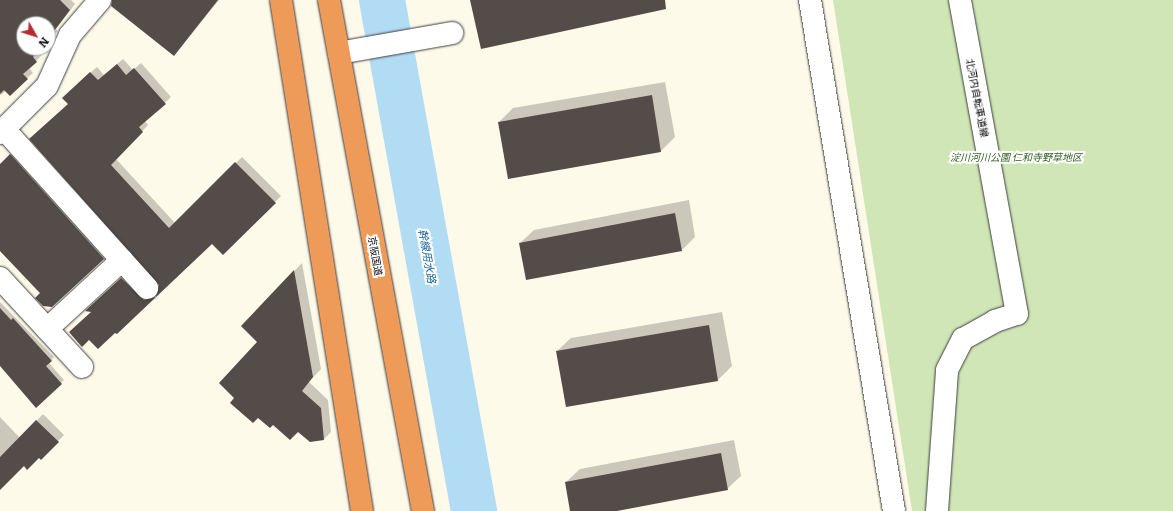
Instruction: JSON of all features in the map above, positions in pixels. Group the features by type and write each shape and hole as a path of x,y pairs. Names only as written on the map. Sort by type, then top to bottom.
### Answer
{"highway":[{"path":"281,0 362,511"},
{"name":"京阪国道","path":"329,0 423,511"}],"street":[{"path":"100,0 70,35 47,86 2,131 147,288"},
{"path":"810,0 894,511"},
{"name":"北河内自転車道線","path":"937,511 947,370 963,339 995,321 1017,314 960,0"},
{"path":"339,53 404,40 452,33"},
{"path":"47,329 122,260"},
{"path":"0,278 82,367"}],"green space":[{"name":"淀川河川公園 仁和寺野草地区","path":"833,0 1173,0 1173,511 912,511"}],"building":[{"path":"0,0 60,0 70,10 56,28 56,16 16,16 16,56 34,56 33,57 37,62 23,74 28,79 10,96 4,90 0,94"},
{"path":"112,0 218,0 174,56 111,6"},
{"path":"470,0 665,0 666,9 481,49"},
{"path":"117,64 126,75 134,68 166,104 139,127 143,132 111,165 169,228 235,162 276,203 223,255 212,244 117,334 115,333 98,349 89,340 82,347 69,332 91,312 85,311 121,278 144,300 156,297 159,285 29,139 68,104 62,98 90,72 98,80"},
{"path":"652,95 661,152 508,179 498,122"},
{"path":"10,154 104,259 52,307 43,306 35,298 40,293 0,251 0,164"},
{"path":"675,213 682,251 526,280 519,243"},
{"path":"294,270 313,377 302,391 321,408 324,440 310,442 298,432 290,440 273,425 270,428 258,418 253,423 230,403 234,398 219,383 257,342 241,326"},
{"path":"0,308 11,320 13,318 52,361 46,366 62,384 36,408 0,366"},
{"path":"709,325 718,381 566,407 556,351"},
{"path":"36,420 59,442 41,460 39,458 27,470 24,466 0,490 0,457"},
{"path":"721,453 728,490 617,511 570,511 565,482"}],"waterway":[{"name":"幹線用水路","path":"382,0 474,511"}]}
